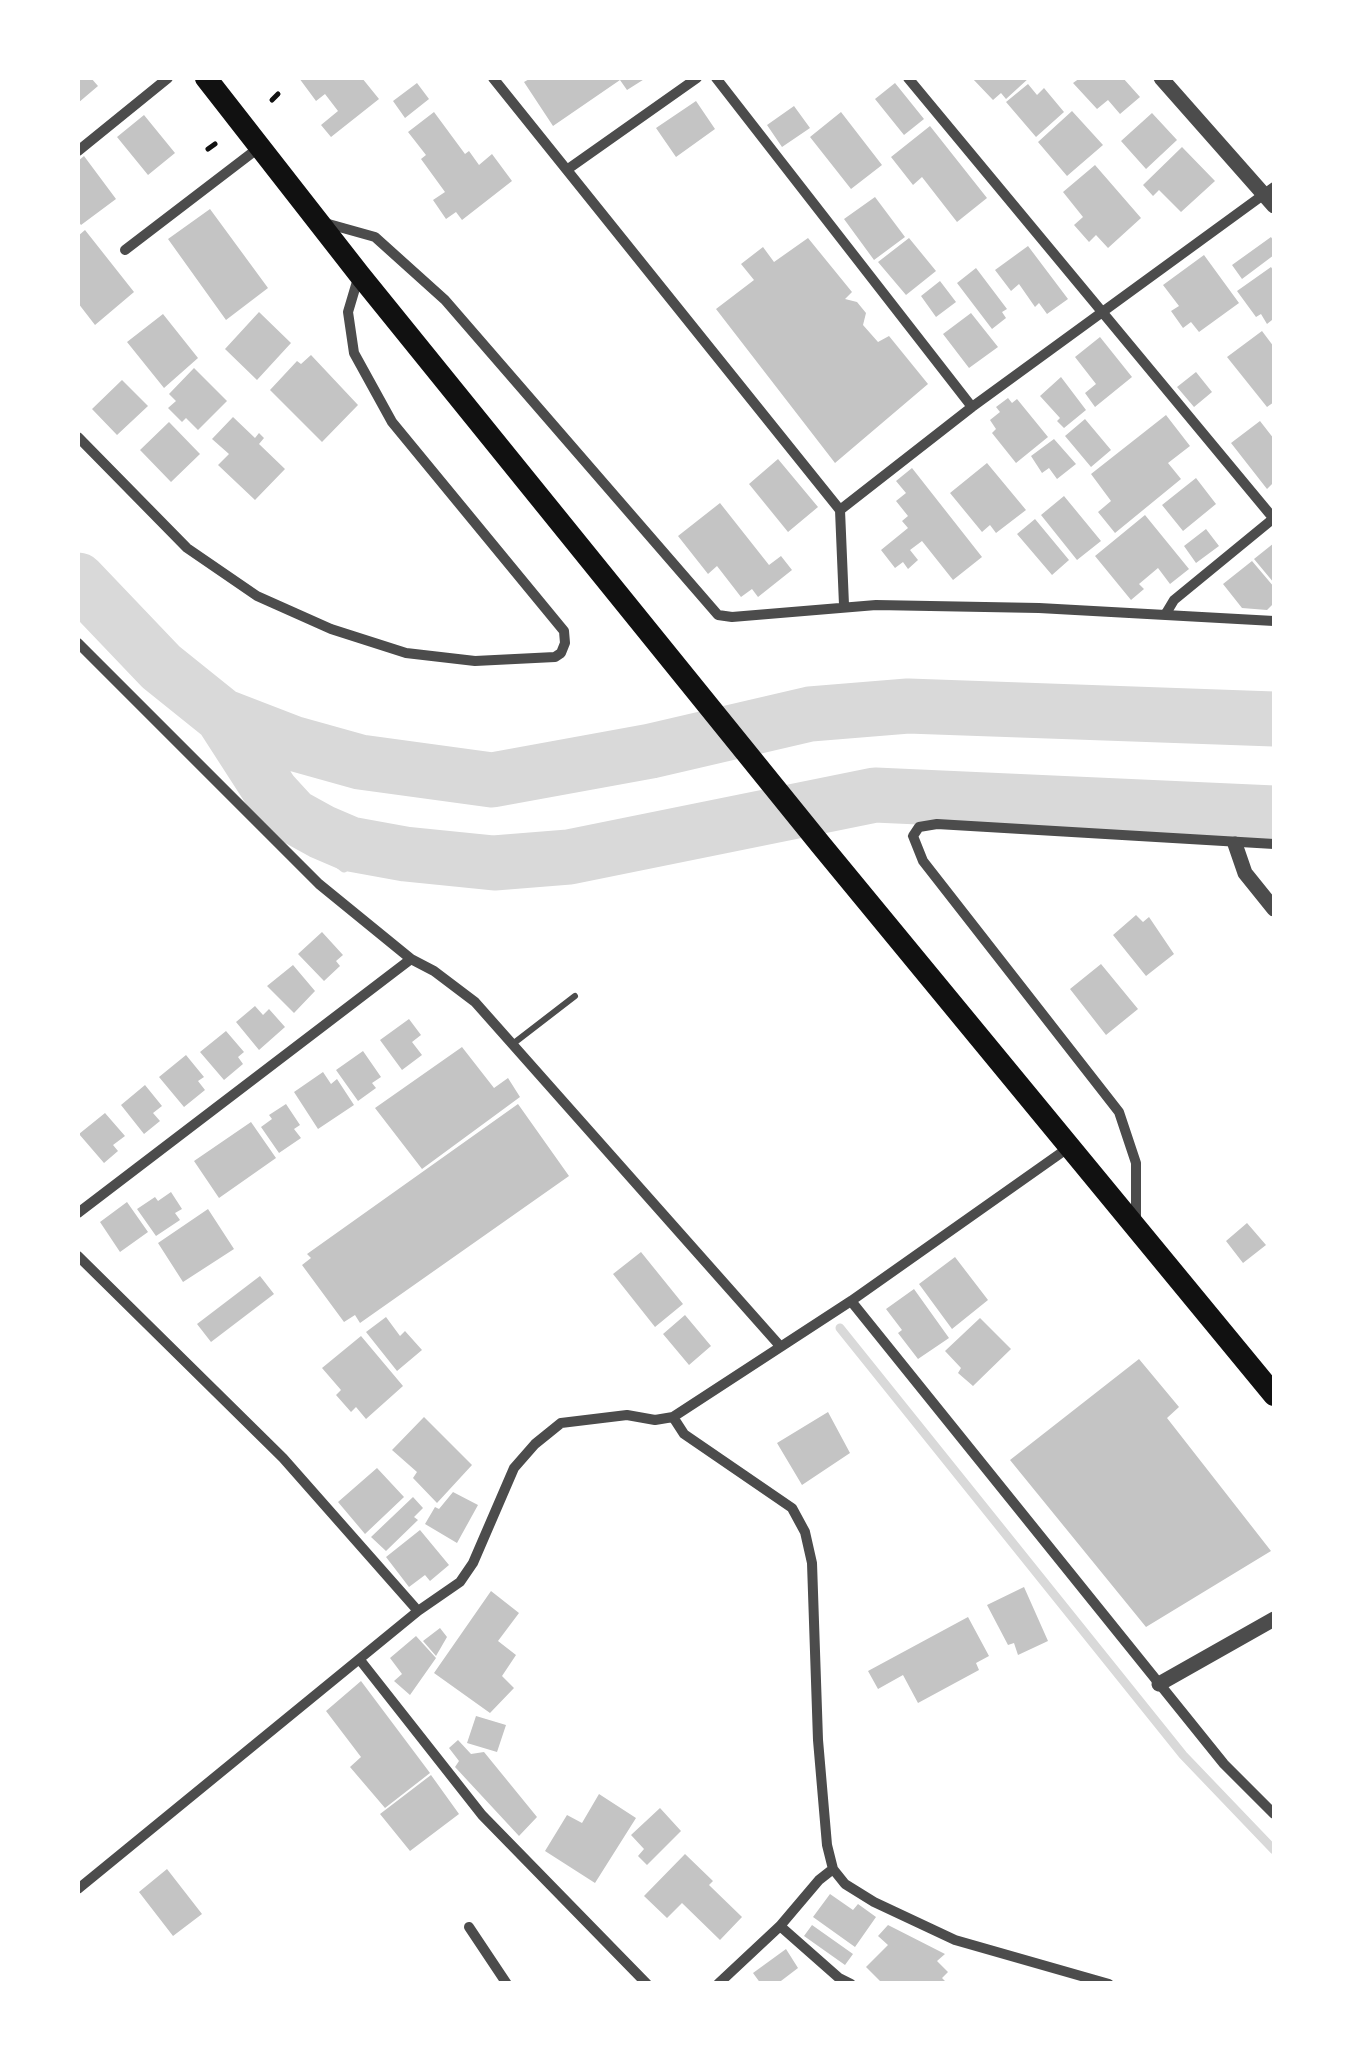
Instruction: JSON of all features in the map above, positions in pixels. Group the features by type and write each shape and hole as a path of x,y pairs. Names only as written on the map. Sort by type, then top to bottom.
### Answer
{"highway":[{"path":"206,78 359,274 822,845 1274,1394"}],"street":[{"path":"78,151 168,78"},
{"path":"494,78 840,510 844,605"},
{"path":"568,169 697,78"},
{"path":"716,78 972,407"},
{"path":"908,78 1274,519 1174,600 1166,616"},
{"path":"840,510 972,407 1271,196 1161,78"},
{"path":"125,250 262,146"},
{"path":"320,221 376,238 470,325 718,614 844,605 1040,608 1274,621"},
{"path":"78,437 187,548 257,596 331,629 406,653 475,660 554,657 561,652 564,631 392,422 354,353 348,312 359,274"},
{"path":"78,643 319,884 411,959 475,1002 780,1346"},
{"path":"1136,1228 1136,1163 1119,1112 923,861 913,836 919,827 937,824 1274,844"},
{"path":"1235,844 1244,873 1274,909"},
{"path":"78,1213 411,959"},
{"path":"78,1889 460,1582 474,1563 514,1468 561,1423 627,1414 655,1420 673,1417 852,1301 1068,1148"},
{"path":"78,1256 283,1458 418,1612"},
{"path":"852,1301 1224,1764 1274,1814"},
{"path":"673,1417 684,1434 792,1508 804,1532 812,1562 818,1740 827,1845 833,1870 845,1884 874,1902 955,1940 1109,1984"},
{"path":"1159,1684 1274,1619"},
{"path":"360,1660 482,1815 647,1984"},
{"path":"718,1984 833,1870"},
{"path":"780,1926 838,1978 852,1984"},
{"path":"470,1927 507,1984"}],"lane":[{"path":"514,1043 575,996"}],"path":[{"path":"208,150 215,144"}],"building":[{"path":"78,78 91,78 98,86 78,103"},
{"path":"299,78 362,78 379,99 331,137 321,125 338,111 325,94 316,101"},
{"path":"531,78 646,78 627,90 620,80 553,126 524,82"},
{"path":"972,78 1029,78 1006,99 1001,93 993,100"},
{"path":"1080,78 1123,78 1140,97 1120,114 1108,100 1097,109 1073,83"},
{"path":"417,83 429,99 405,118 393,101"},
{"path":"895,83 924,119 904,135 875,99"},
{"path":"1028,84 1037,95 1044,88 1064,112 1036,137 1006,102"},
{"path":"696,101 715,129 676,157 656,128"},
{"path":"794,106 810,128 782,147 767,125"},
{"path":"1072,111 1103,145 1067,176 1038,142"},
{"path":"434,112 465,154 469,151 479,165 492,154 512,181 462,220 456,212 446,219 433,200 445,192 421,159 426,155 408,132"},
{"path":"841,112 882,165 851,189 810,137"},
{"path":"1152,113 1177,140 1146,169 1121,141"},
{"path":"144,115 175,153 148,175 117,137"},
{"path":"930,126 987,198 957,222 922,177 913,185 891,157"},
{"path":"1182,147 1215,181 1181,212 1159,190 1153,196 1143,185"},
{"path":"84,156 116,199 81,225 78,161"},
{"path":"1095,165 1141,218 1108,248 1096,235 1089,242 1074,225 1083,217 1063,192"},
{"path":"875,197 905,237 874,260 844,219"},
{"path":"210,209 268,288 226,320 168,239"},
{"path":"85,230 134,292 95,325 78,303 78,236"},
{"path":"1271,237 1274,255 1242,279 1232,265"},
{"path":"808,238 852,292 845,299 857,302 866,313 863,325 878,342 889,336 928,384 835,463 716,309 754,280 741,264 763,247 774,262"},
{"path":"909,238 936,271 906,295 878,262"},
{"path":"1028,246 1068,299 1047,314 1039,303 1035,307 1019,284 1011,291 995,270"},
{"path":"1204,255 1239,303 1199,332 1191,322 1183,328 1171,311 1179,306 1163,285"},
{"path":"1271,267 1274,323 1272,320 1267,324 1261,314 1256,317 1237,291"},
{"path":"976,268 1007,309 1002,312 1006,318 992,329 957,283"},
{"path":"940,281 956,302 936,317 921,296"},
{"path":"259,312 291,343 257,380 225,349"},
{"path":"971,313 998,347 969,368 943,334"},
{"path":"163,314 198,358 164,388 127,342"},
{"path":"1262,331 1274,347 1274,402 1267,407 1227,357"},
{"path":"1100,337 1132,377 1095,407 1085,393 1096,384 1075,357"},
{"path":"311,355 358,405 322,442 270,390 297,361 301,364"},
{"path":"194,368 227,401 198,430 186,418 182,422 168,408 176,401 169,394"},
{"path":"1196,372 1212,392 1194,407 1177,387"},
{"path":"1061,377 1086,410 1064,428 1040,396"},
{"path":"122,380 148,406 117,435 92,409"},
{"path":"1008,398 1012,403 1017,399 1048,437 1016,463 992,433 996,429 990,420 1000,412 996,407"},
{"path":"1166,415 1190,446 1168,463 1181,479 1115,533 1098,512 1111,501 1091,474"},
{"path":"233,417 255,438 259,433 264,438 259,444 285,469 255,500 218,465 229,454 212,439"},
{"path":"1085,419 1111,450 1091,467 1065,436"},
{"path":"1260,421 1274,439 1274,482 1267,489 1231,443"},
{"path":"169,422 200,454 171,482 140,450"},
{"path":"1054,439 1076,464 1057,479 1049,468 1042,473 1031,456"},
{"path":"778,459 818,507 788,532 749,484"},
{"path":"987,463 1026,510 996,533 990,525 982,532 950,493"},
{"path":"912,468 982,557 953,580 922,541 910,550 918,560 908,569 903,562 895,568 881,550 908,528 902,521 908,516 896,501 906,493 896,481"},
{"path":"1196,478 1216,504 1183,531 1162,505"},
{"path":"1064,496 1101,541 1077,560 1041,515"},
{"path":"720,503 769,565 781,556 792,570 758,597 752,589 741,597 717,566 708,574 678,536"},
{"path":"1145,515 1189,569 1170,584 1158,568 1139,584 1144,589 1131,600 1095,556"},
{"path":"1035,519 1069,560 1052,575 1017,534"},
{"path":"1206,529 1219,546 1196,563 1184,546"},
{"path":"1274,543 1274,583 1254,559"},
{"path":"1252,561 1274,587 1274,603 1267,610 1242,608 1223,584"},
{"path":"1136,915 1143,922 1149,917 1174,954 1146,976 1113,935"},
{"path":"322,932 343,955 336,961 340,966 324,981 298,954"},
{"path":"1101,964 1138,1009 1106,1035 1070,989"},
{"path":"293,965 315,991 294,1013 267,986"},
{"path":"255,1006 263,1015 269,1009 285,1027 259,1050 236,1022"},
{"path":"409,1019 421,1035 412,1042 422,1055 402,1070 380,1040"},
{"path":"226,1031 244,1052 238,1057 243,1064 224,1080 200,1052"},
{"path":"462,1047 494,1088 508,1078 520,1097 422,1169 375,1108"},
{"path":"363,1051 381,1077 372,1083 376,1088 358,1101 336,1070"},
{"path":"186,1055 204,1077 198,1081 205,1090 184,1107 159,1077"},
{"path":"323,1072 331,1084 337,1079 354,1105 318,1129 294,1092"},
{"path":"145,1085 162,1106 153,1113 160,1121 144,1134 121,1105"},
{"path":"286,1104 300,1125 294,1129 301,1138 279,1153 261,1127 272,1119 269,1115"},
{"path":"518,1104 569,1176 360,1323 355,1315 344,1322 302,1265 311,1258 307,1254"},
{"path":"105,1113 125,1136 113,1145 118,1151 104,1163 79,1134"},
{"path":"251,1122 276,1158 219,1198 194,1161"},
{"path":"171,1192 182,1209 175,1213 180,1220 156,1236 137,1209"},
{"path":"127,1202 148,1232 120,1252 100,1222"},
{"path":"208,1209 234,1249 183,1282 158,1243"},
{"path":"1247,1223 1266,1245 1243,1263 1226,1241"},
{"path":"641,1252 683,1304 655,1327 613,1274"},
{"path":"955,1257 988,1300 952,1329 919,1284"},
{"path":"260,1276 274,1294 211,1342 197,1324"},
{"path":"914,1289 949,1338 918,1359 886,1309"},
{"path":"685,1315 711,1346 689,1365 663,1334"},
{"path":"386,1317 400,1336 405,1331 422,1350 397,1371 366,1332"},
{"path":"980,1318 1011,1349 973,1386 958,1373 961,1368 945,1351"},
{"path":"361,1336 403,1386 366,1419 356,1407 351,1412 336,1395 341,1390 322,1368"},
{"path":"1139,1359 1179,1407 1167,1418 1271,1551 1146,1627 1010,1460"},
{"path":"828,1412 850,1453 802,1485 777,1443"},
{"path":"424,1417 472,1465 437,1503 413,1478 417,1472 392,1450"},
{"path":"377,1468 404,1497 365,1534 338,1502"},
{"path":"453,1492 478,1505 457,1543 425,1524 435,1507 439,1509"},
{"path":"413,1497 423,1508 414,1517 418,1520 386,1551 371,1537"},
{"path":"420,1530 449,1565 430,1581 425,1575 409,1587 386,1557"},
{"path":"1024,1587 1048,1641 1018,1655 1014,1643 1008,1645 987,1605"},
{"path":"491,1591 519,1613 498,1641 516,1655 502,1676 514,1688 490,1713 434,1673"},
{"path":"968,1617 989,1656 976,1663 979,1670 918,1703 903,1675 878,1689 868,1671"},
{"path":"440,1628 447,1637 436,1656 423,1641"},
{"path":"416,1636 436,1658 410,1695 394,1681 402,1674 390,1658"},
{"path":"361,1681 430,1773 385,1808 350,1767 361,1757 326,1711"},
{"path":"476,1716 506,1725 497,1752 467,1743"},
{"path":"458,1740 471,1754 484,1752 537,1817 519,1836 455,1767 459,1761 449,1748"},
{"path":"431,1775 459,1814 410,1851 380,1814"},
{"path":"599,1794 636,1818 595,1883 545,1851 567,1815 582,1823"},
{"path":"660,1808 681,1831 647,1865 638,1856 644,1849 631,1835"},
{"path":"685,1854 713,1881 709,1885 742,1917 720,1940 682,1903 667,1918 644,1896"},
{"path":"167,1869 202,1914 173,1936 139,1892"},
{"path":"830,1894 853,1910 858,1904 876,1917 855,1947 813,1917"},
{"path":"812,1925 853,1954 845,1965 804,1936"},
{"path":"888,1925 945,1954 937,1961 948,1972 942,1978 948,1984 883,1984 866,1967 888,1945 878,1936"},
{"path":"786,1949 798,1968 777,1984 761,1984 753,1973"}],"waterway":[{"path":"78,580 161,667 222,716 292,743 360,762 492,780 651,751 810,714 908,706 1274,719"},
{"path":"222,716 271,792 293,816 322,832 350,844 405,854 494,863 569,857 875,795 1274,813"},
{"path":"293,816 312,842 344,868"},
{"path":"840,1328 1183,1755 1274,1850"}]}
